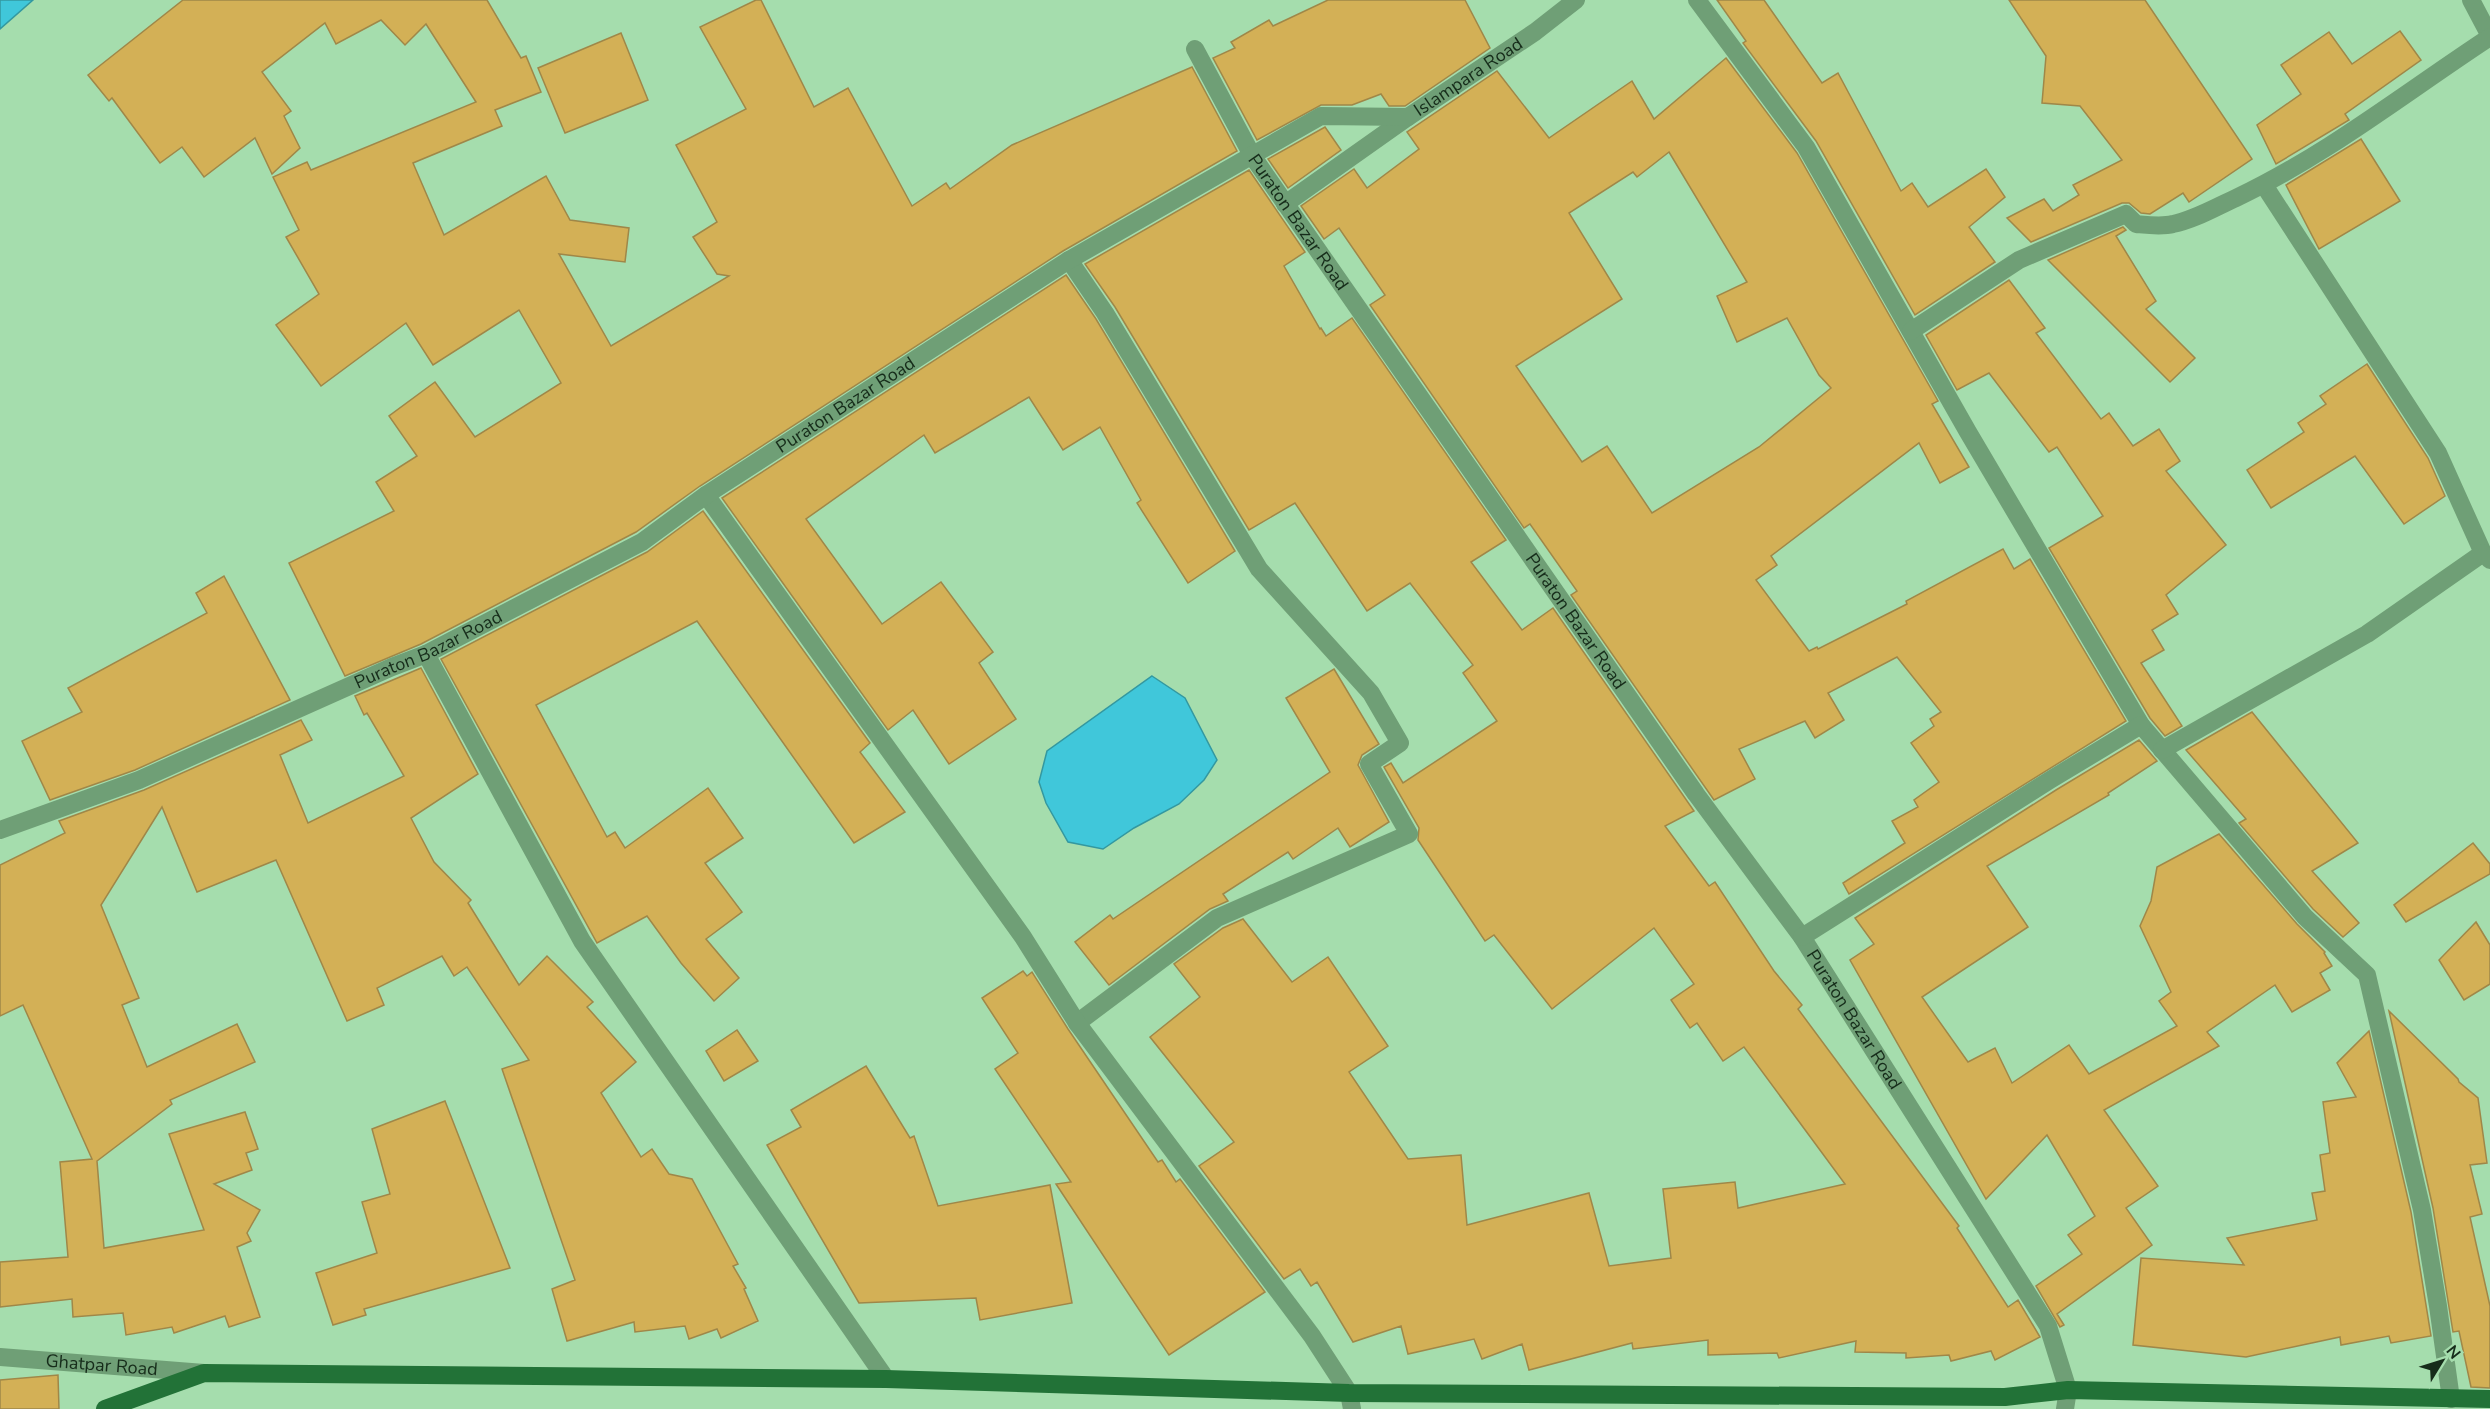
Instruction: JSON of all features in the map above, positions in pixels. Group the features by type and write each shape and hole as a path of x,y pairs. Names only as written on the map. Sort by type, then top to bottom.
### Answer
{"main road":[{"path":"105,1409 204,1373 886,1379 1351,1401 2005,1397 2068,1390 2490,1399"}],"street":[{"name":"Islampara Road","path":"1253,157 1321,116 1408,117 1535,32 1576,0"},
{"path":"1697,0 1806,147 1968,432 2141,725 2305,917 2367,975 2422,1210 2439,1306 2451,1399"},
{"path":"1911,331 2019,260 2126,214 2136,224 2172,225 2264,185 2384,111 2490,36 2471,0"},
{"path":"1195,49 1253,157"},
{"path":"1285,204 1408,117"},
{"name":"Puraton Bazar Road","path":"0,830 140,780 392,667 426,654 642,542 706,495 1070,260 1253,157 1689,784 1802,937 2048,1326 2068,1390"},
{"path":"2162,750 2367,634 2487,556 2438,453 2264,185"},
{"path":"1070,260 1105,313 1259,569 1371,693 1400,743 1369,764 1409,834 1217,918 1077,1023"},
{"path":"706,495 1023,937 1077,1023 1312,1336 1351,1401"},
{"path":"426,654 582,941 886,1379"},
{"path":"1802,937 2141,725"},
{"name":"Ghatpar Road","path":"0,1358 204,1373"},
{"path":"2065,1409 2068,1390"}],"water":[{"path":"0,0 33,0 0,29"},
{"path":"1152,676 1185,698 1217,760 1204,780 1179,804 1134,828 1103,849 1068,842 1046,803 1039,782 1047,751"}],"building":[{"path":"183,0 487,0 521,58 526,56 541,92 495,110 502,126 413,163 444,235 546,176 570,220 629,228 625,262 559,254 611,346 729,276 717,274 693,237 717,222 676,145 746,109 700,27 756,0 761,0 814,107 848,88 912,206 946,183 950,189 1012,145 1192,67 1237,151 1063,251 700,486 636,532 421,644 345,676 289,563 394,511 376,482 417,456 389,416 435,382 475,437 561,383 519,310 433,365 406,323 321,386 276,325 319,294 286,237 299,230 273,177 307,162 311,170 476,102 426,24 405,45 381,20 336,44 325,23 262,72 291,111 284,116 300,148 272,174 255,138 204,177 182,147 160,163 112,98 109,101 88,75"},
{"path":"1328,0 1465,0 1490,48 1405,106 1389,106 1381,94 1352,105 1321,105 1257,140 1213,58 1235,48 1231,42 1269,20 1273,26"},
{"path":"1717,0 1764,0 1822,83 1838,73 1901,191 1912,183 1928,207 1986,169 2005,197 1969,227 1995,262 1915,315 1816,141 1743,43 1746,41"},
{"path":"2009,0 2145,0 2252,159 2189,202 2183,193 2150,214 2141,213 2129,203 2122,203 2031,242 2007,218 2044,199 2053,211 2079,195 2073,185 2122,160 2080,106 2042,103 2046,56"},
{"path":"2400,31 2421,60 2345,114 2349,120 2276,164 2257,125 2301,94 2281,65 2329,32 2352,64"},
{"path":"621,33 648,100 565,133 538,68"},
{"path":"1726,58 1797,153 1938,401 1932,404 1969,467 1940,483 1919,443 1771,556 1777,565 1756,580 1809,651 1817,647 1818,649 1907,604 1906,601 2003,549 2014,569 2030,559 2126,721 1849,894 1843,883 1905,843 1892,821 1918,807 1914,800 1939,782 1911,743 1934,726 1930,719 1941,712 1897,657 1828,693 1844,720 1815,738 1805,721 1739,749 1755,779 1714,800 1571,595 1577,591 1530,524 1524,528 1370,305 1385,295 1339,228 1324,239 1301,206 1354,169 1367,188 1419,149 1407,132 1497,71 1549,138 1632,81 1654,119","holes":["1669,152 1747,282 1717,296 1737,342 1787,318 1819,375 1831,388 1759,447 1652,513 1607,446 1582,462 1516,366 1622,299 1569,213 1633,172 1637,177"]},
{"path":"1325,127 1341,150 1288,188 1268,159"},
{"path":"2361,139 2400,201 2319,249 2286,185"},
{"path":"1249,170 1305,252 1284,266 1320,329 1326,336 1352,318 1506,540 1471,562 1522,630 1553,608 1694,811 1665,826 1709,886 1715,882 1774,971 1802,1005 1798,1009 1959,1226 1957,1228 2008,1307 2018,1300 2040,1337 1995,1360 1991,1351 1951,1361 1949,1355 1906,1358 1906,1353 1855,1352 1856,1341 1779,1358 1777,1353 1708,1355 1708,1340 1633,1349 1632,1343 1529,1370 1522,1344 1482,1359 1474,1339 1408,1354 1401,1326 1353,1342 1317,1282 1311,1286 1300,1269 1284,1279 1199,1166 1234,1142 1150,1037 1200,997 1174,964 1223,928 1243,919 1292,982 1328,957 1388,1046 1349,1072 1408,1159 1461,1155 1467,1225 1589,1193 1609,1266 1671,1258 1663,1189 1735,1182 1738,1208 1845,1184 1744,1047 1723,1061 1697,1023 1690,1028 1671,1000 1694,984 1654,928 1552,1009 1494,935 1485,941 1418,840 1419,828 1384,767 1391,763 1403,783 1497,721 1463,673 1473,665 1410,583 1367,611 1295,503 1249,530 1115,307 1085,264"},
{"path":"2123,227 2126,230 2116,236 2156,301 2146,309 2195,358 2170,382 2048,260"},
{"path":"1066,275 1096,319 1235,551 1188,583 1137,503 1141,500 1100,427 1063,450 1029,397 935,453 924,435 806,519 882,624 941,582 993,652 979,663 1016,719 949,764 913,710 888,730 722,498"},
{"path":"2009,280 2045,328 2036,333 2101,419 2109,413 2133,446 2159,429 2180,461 2166,471 2226,545 2166,595 2178,614 2152,630 2164,650 2141,663 2182,726 2165,736 2150,718 2049,548 2103,516 2057,447 2049,452 1989,373 1957,390 1926,335"},
{"path":"2367,364 2428,458 2445,496 2404,524 2355,456 2271,508 2247,470 2304,432 2298,423 2326,404 2320,396"},
{"path":"703,511 870,743 860,752 905,812 854,843 697,621 536,705 607,837 615,832 625,848 708,788 743,838 705,863 742,912 706,939 739,978 714,1001 681,963 647,916 597,943 441,659 647,552"},
{"path":"224,576 290,700 135,770 50,800 22,741 82,712 68,688 207,613 196,593"},
{"path":"421,668 478,774 411,818 434,862 471,900 468,903 519,985 547,956 593,1002 587,1007 636,1062 601,1093 641,1157 652,1149 669,1174 692,1179 738,1264 733,1266 746,1288 744,1289 758,1321 721,1338 717,1329 689,1339 685,1326 635,1332 634,1322 567,1341 552,1289 575,1280 502,1069 529,1060 467,967 454,976 442,956 377,988 384,1005 347,1021 276,860 197,892 162,807 101,905 139,998 122,1005 147,1067 237,1024 255,1062 170,1100 172,1104 97,1161 104,1248 204,1230 169,1134 245,1112 258,1149 246,1153 252,1170 214,1184 260,1210 247,1233 251,1241 237,1247 260,1317 229,1327 225,1316 174,1333 172,1327 126,1335 123,1313 73,1317 72,1299 0,1307 0,1262 68,1257 60,1162 92,1159 23,1005 0,1016 0,865 65,833 59,821 144,790 301,720 312,740 280,755 308,823 404,776 367,713 364,715 355,696"},
{"path":"1334,669 1379,744 1362,755 1358,765 1389,822 1350,847 1338,828 1293,859 1288,852 1223,894 1228,901 1210,909 1109,985 1075,942 1110,915 1113,919 1330,772 1286,698"},
{"path":"2252,712 2358,843 2312,871 2359,923 2343,937 2313,909 2239,823 2246,819 2186,750"},
{"path":"2139,740 2157,761 2108,793 2109,795 1987,866 2028,927 1922,997 1968,1062 1995,1048 2012,1083 2069,1045 2089,1074 2177,1026 2159,1001 2171,992 2140,926 2151,901 2157,867 2219,834 2297,924 2325,952 2332,966 2320,973 2330,990 2292,1012 2275,985 2207,1032 2219,1046 2104,1110 2158,1186 2126,1208 2152,1245 2057,1314 2064,1325 2060,1327 2036,1286 2082,1254 2068,1235 2095,1216 2047,1135 1986,1199 1850,960 1874,944 1855,918"},
{"path":"2473,843 2490,864 2490,874 2406,922 2394,905"},
{"path":"2476,922 2490,945 2490,984 2464,1000 2439,960"},
{"path":"1023,971 1027,976 1032,972 1158,1162 1162,1160 1176,1182 1180,1179 1265,1292 1169,1355 1056,1184 1071,1182 995,1069 1018,1053 982,998"},
{"path":"2389,1011 2459,1082 2478,1098 2487,1163 2470,1165 2482,1214 2470,1217 2490,1306 2490,1388 2471,1387 2459,1331 2453,1332 2433,1208"},
{"path":"737,1030 758,1061 724,1081 706,1051"},
{"path":"2369,1031 2411,1212 2431,1336 2391,1343 2389,1336 2341,1345 2340,1337 2246,1357 2133,1345 2141,1258 2244,1265 2227,1238 2317,1220 2312,1193 2325,1191 2320,1155 2330,1153 2323,1102 2356,1097 2337,1063"},
{"path":"866,1066 910,1138 914,1136 938,1206 1050,1185 1072,1303 980,1320 976,1298 859,1303 767,1145 801,1127 791,1110"},
{"path":"445,1101 510,1268 364,1309 366,1315 333,1325 316,1273 377,1253 362,1202 390,1194 372,1129"},
{"path":"58,1375 59,1409 0,1409 0,1380"}]}
